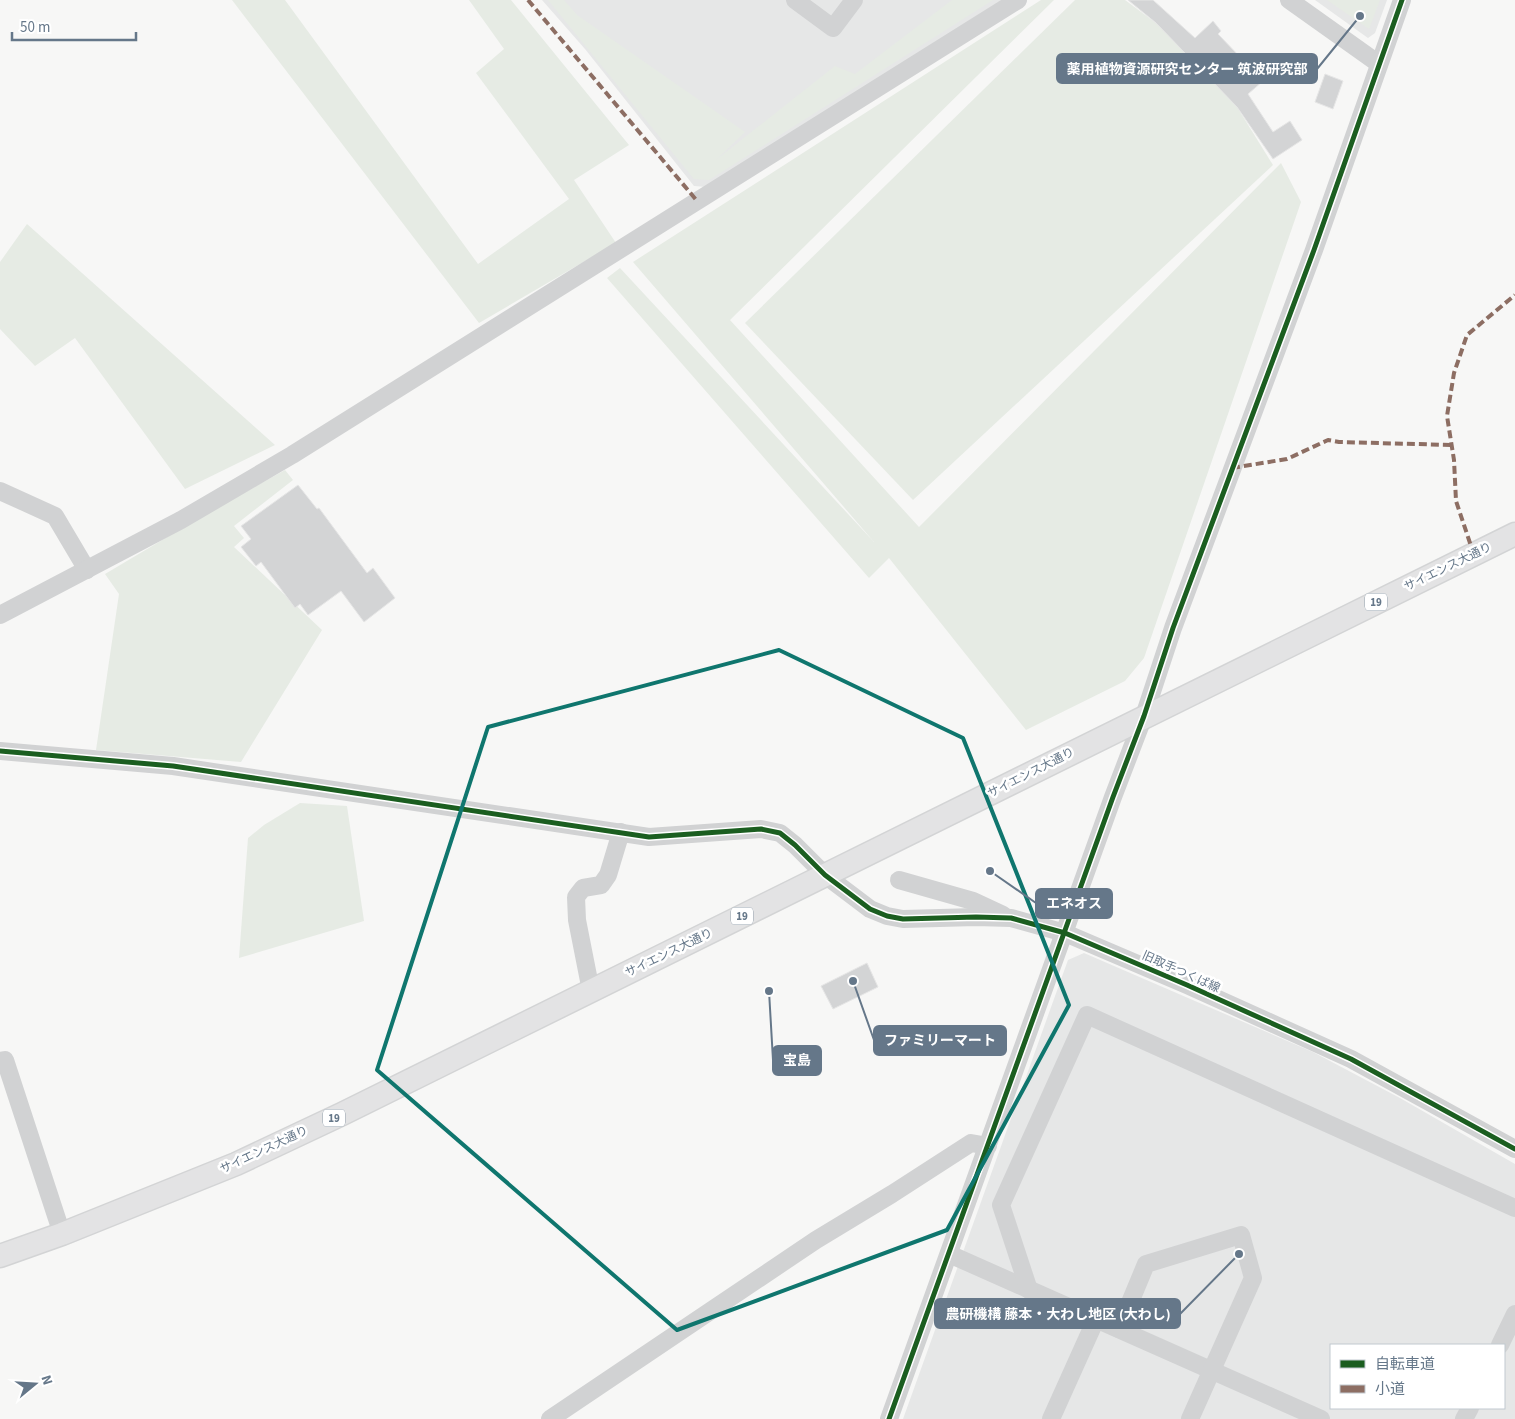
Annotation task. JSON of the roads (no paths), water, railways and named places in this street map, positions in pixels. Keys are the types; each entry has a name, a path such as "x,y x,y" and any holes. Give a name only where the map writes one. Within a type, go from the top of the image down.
{"main road":[{"name":"サイエンス大通り","path":"0,1256 62,1234 236,1164 351,1110 1515,534"}],"street":[{"path":"795,0 833,28 854,0"},
{"path":"0,615 181,520 292,455 707,197 1018,0"},
{"path":"1289,0 1379,64"},
{"path":"889,1419 1113,797 1144,716 1173,628 1314,250 1402,0"},
{"path":"0,491 55,516 86,570"},
{"name":"旧取手つくば線","path":"0,751 173,766 649,837 761,829 780,833 825,875 870,909 887,916 903,919 1011,918 1065,933 1187,985 1351,1059 1515,1149"},
{"path":"591,991 577,920 576,897 583,888 601,885 608,875 622,832"},
{"path":"899,880 973,900 1011,918"},
{"path":"1029,1290 1001,1205 1087,1015 1515,1208"},
{"path":"0,1061 5,1060 62,1234"},
{"path":"550,1419 816,1240 971,1144 988,1146"},
{"path":"1119,1329 1146,1264 1241,1235 1253,1278 1190,1419"},
{"path":"948,1254 1322,1419"},
{"path":"1500,1344 1515,1314"},
{"path":"1051,1419 1096,1319"}],"place":[{"name":"薬用植物資源研究センター 筑波研究部","path":"1360,16"},
{"name":"エネオス","path":"990,871"},
{"name":"ファミリーマート","path":"853,981"},
{"name":"宝島","path":"769,991"},
{"name":"農研機構 藤本・大わし地区 (大わし)","path":"1239,1254"}]}
